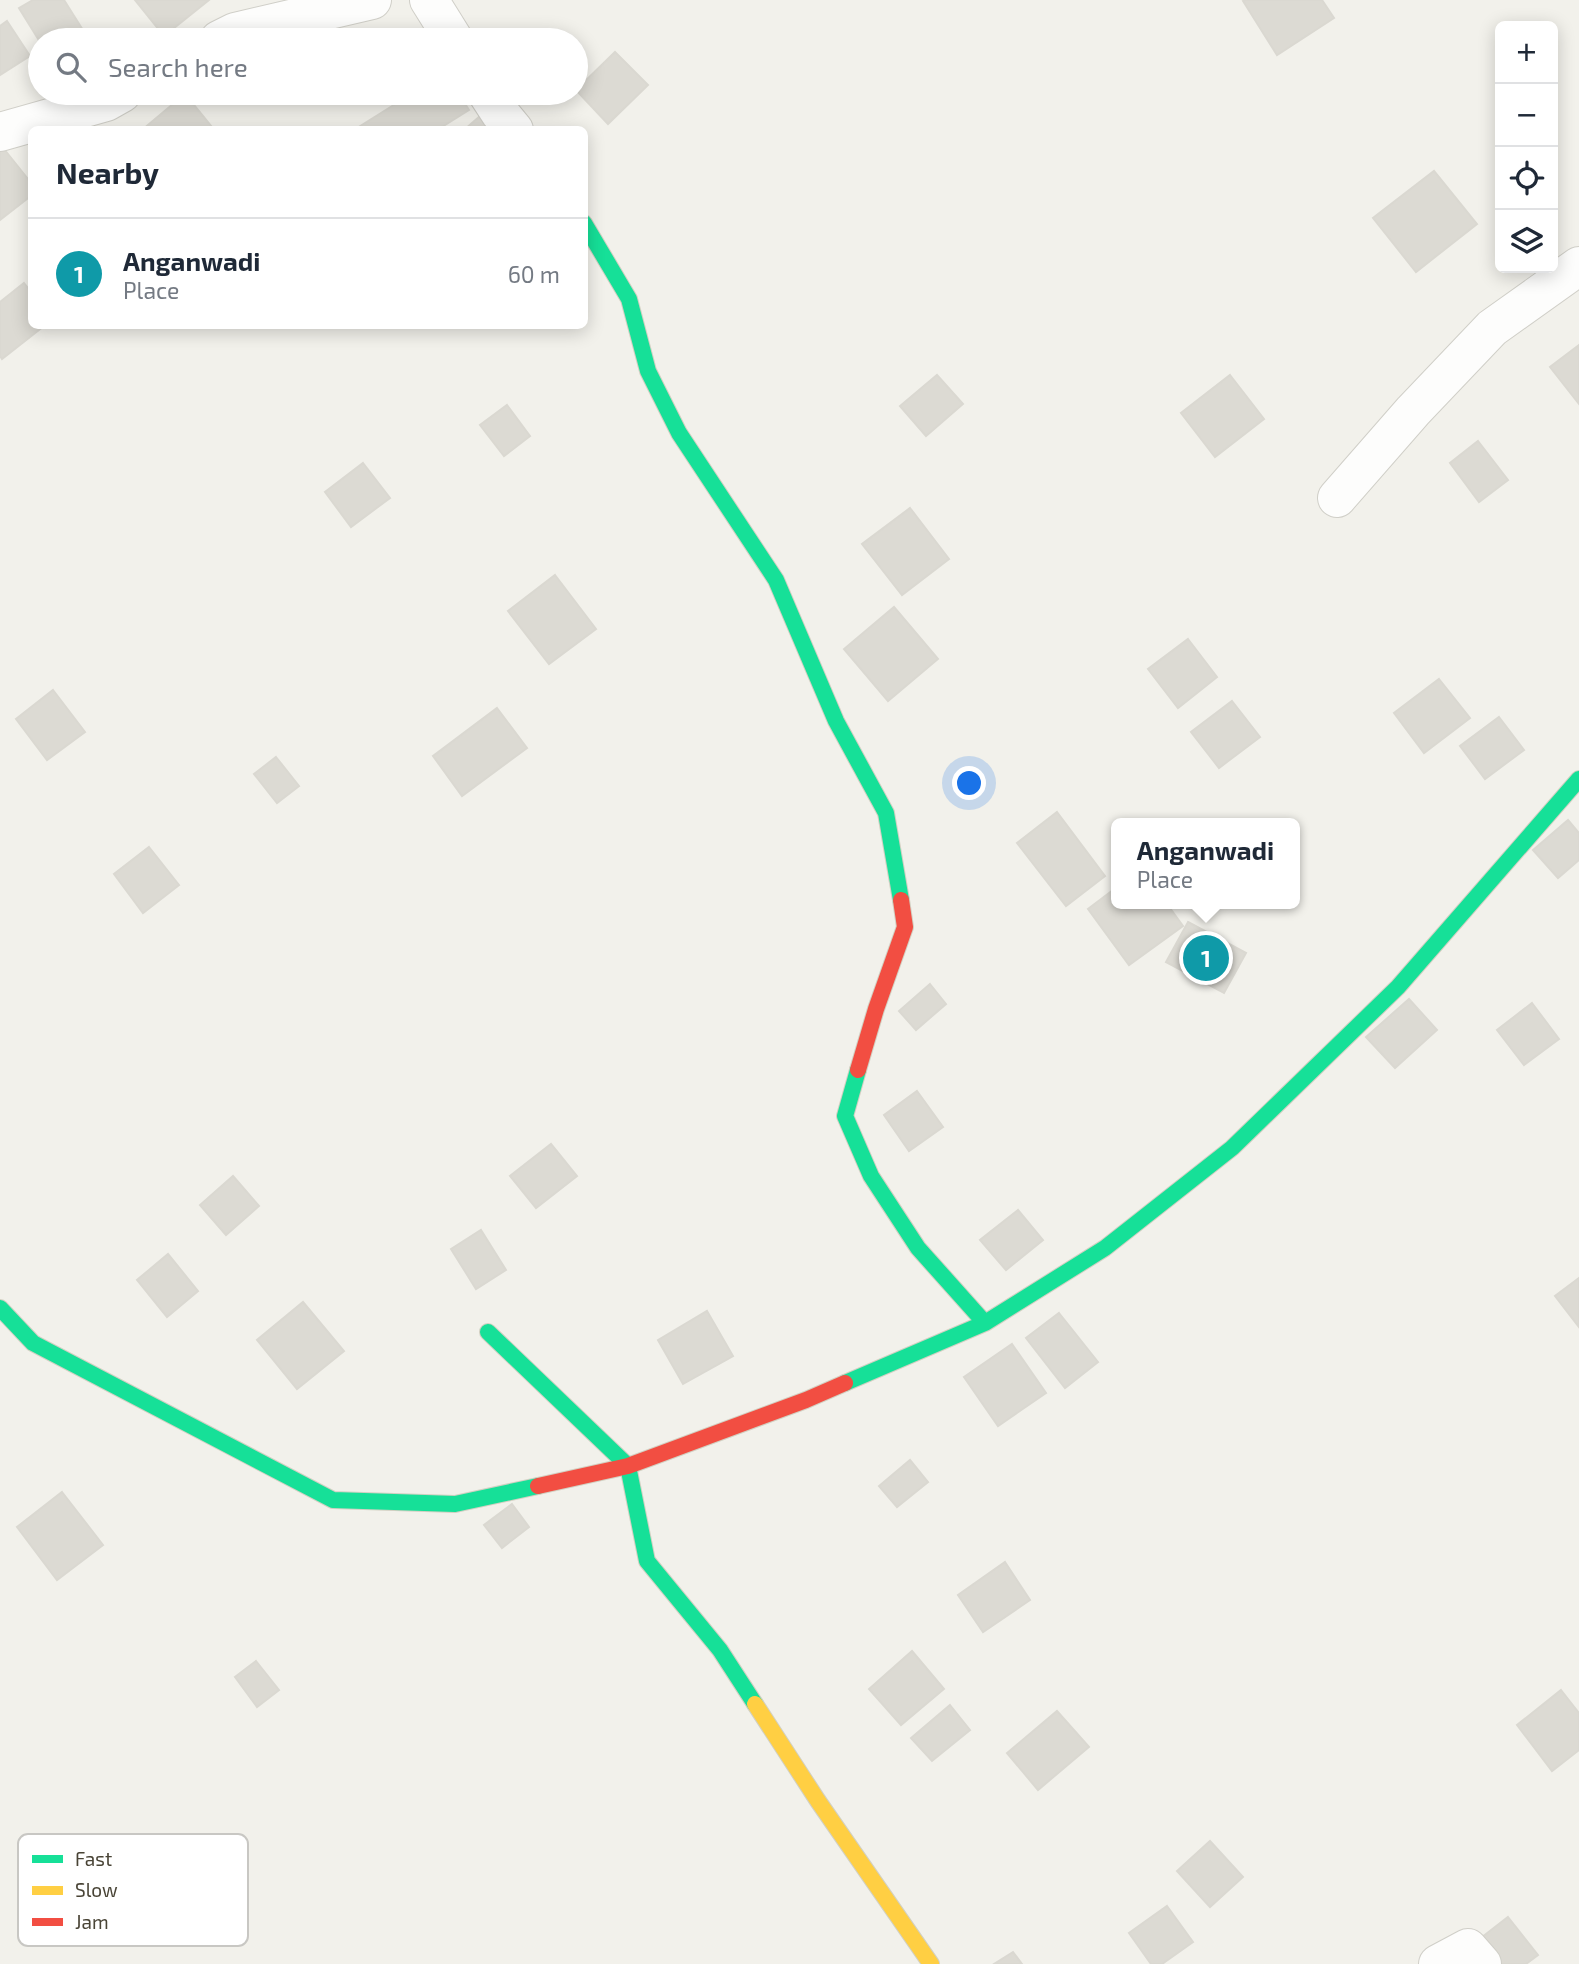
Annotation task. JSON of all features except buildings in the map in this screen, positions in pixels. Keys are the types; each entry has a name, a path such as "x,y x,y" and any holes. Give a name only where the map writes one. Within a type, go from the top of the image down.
{"street":[{"path":"252,28 372,0"},
{"path":"429,0 446,28"},
{"path":"0,132 95,105"},
{"path":"495,105 511,126"},
{"path":"588,230 629,299 648,371 679,433 776,579 836,721 886,813 905,927 876,1009 845,1116 871,1176 918,1248 985,1323"},
{"path":"1337,498 1413,411 1492,328 1579,266"},
{"path":"0,1308 33,1343 333,1500 455,1504 628,1466 806,1400 985,1323 1105,1248 1232,1148 1398,987 1579,779"},
{"path":"488,1332 628,1466 647,1561 720,1650 818,1801 931,1964"},
{"path":"1438,1964 1468,1948 1482,1964"}],"traffic: fast":[{"path":"588,230 629,299 648,371 679,433 776,580 836,721 886,813 901,900"},
{"path":"845,1383 985,1323 1105,1248 1232,1148 1398,987 1579,779"},
{"path":"858,1070 845,1116 871,1176 918,1248 985,1323"},
{"path":"0,1308 33,1343 333,1500 455,1504 538,1486"},
{"path":"488,1332 628,1466 647,1561 720,1650 755,1704"}],"traffic: slow":[{"path":"755,1704 818,1801 931,1964"}],"traffic: jam":[{"path":"858,1070 905,927 901,900"},
{"path":"538,1486 628,1466 845,1383"}],"place":[{"name":"Anganwadi","path":"1206,958"}]}
